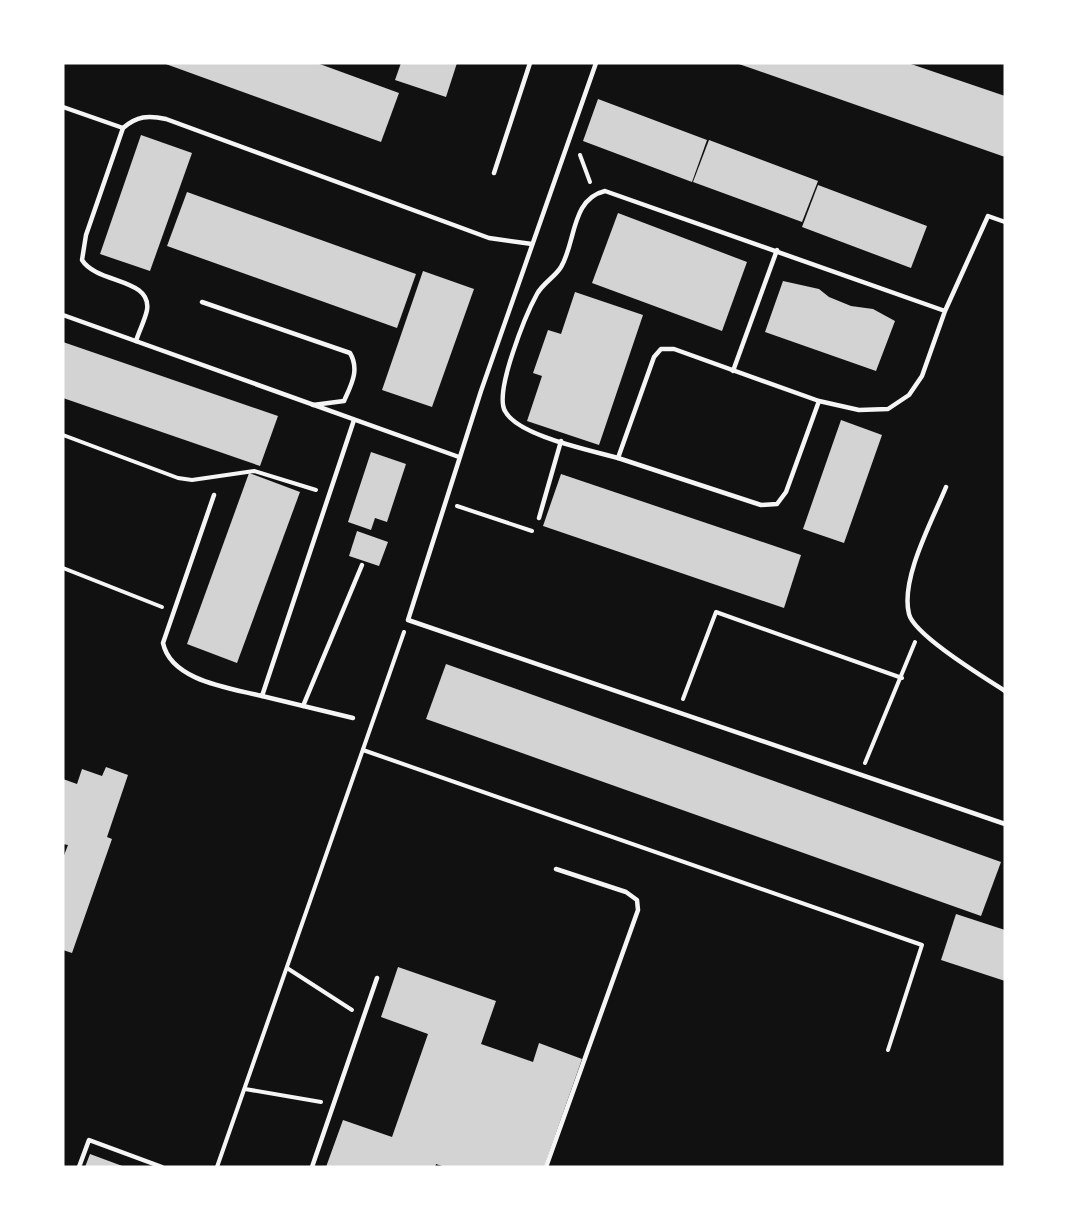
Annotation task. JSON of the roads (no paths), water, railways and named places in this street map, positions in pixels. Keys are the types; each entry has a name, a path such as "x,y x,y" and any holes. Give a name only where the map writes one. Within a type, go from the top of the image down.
{"lane":[{"path":"494,173 530,63"},
{"path":"596,63 459,457 408,620 1005,824"},
{"path":"63,107 123,128"},
{"path":"136,341 148,307 146,297 139,289 98,275 87,268 82,260 86,235 123,128 134,119 149,115 166,119 489,238 532,244"},
{"path":"819,401 786,492 777,504 761,505 561,441 515,423 505,412 501,401 519,338 537,294 563,264 582,206 589,198 605,191 945,311"},
{"path":"618,458 654,357 661,349 674,349 819,401 859,410 888,409 901,403 922,376 945,311 988,216 1005,222"},
{"path":"733,371 777,250"},
{"path":"202,302 350,353 356,363 355,372 344,401 310,405"},
{"path":"63,315 459,457"},
{"path":"262,696 354,420"},
{"path":"539,518 561,441"},
{"path":"946,487 914,567 908,593 909,615 920,631 969,668 1005,691"},
{"path":"214,495 163,643 166,655 174,664 217,685 353,718"},
{"path":"303,706 362,566"},
{"path":"546,1167 638,910 637,900 626,892 556,869"},
{"path":"312,1167 377,978"},
{"path":"79,1167 89,1140 162,1167"}]}
